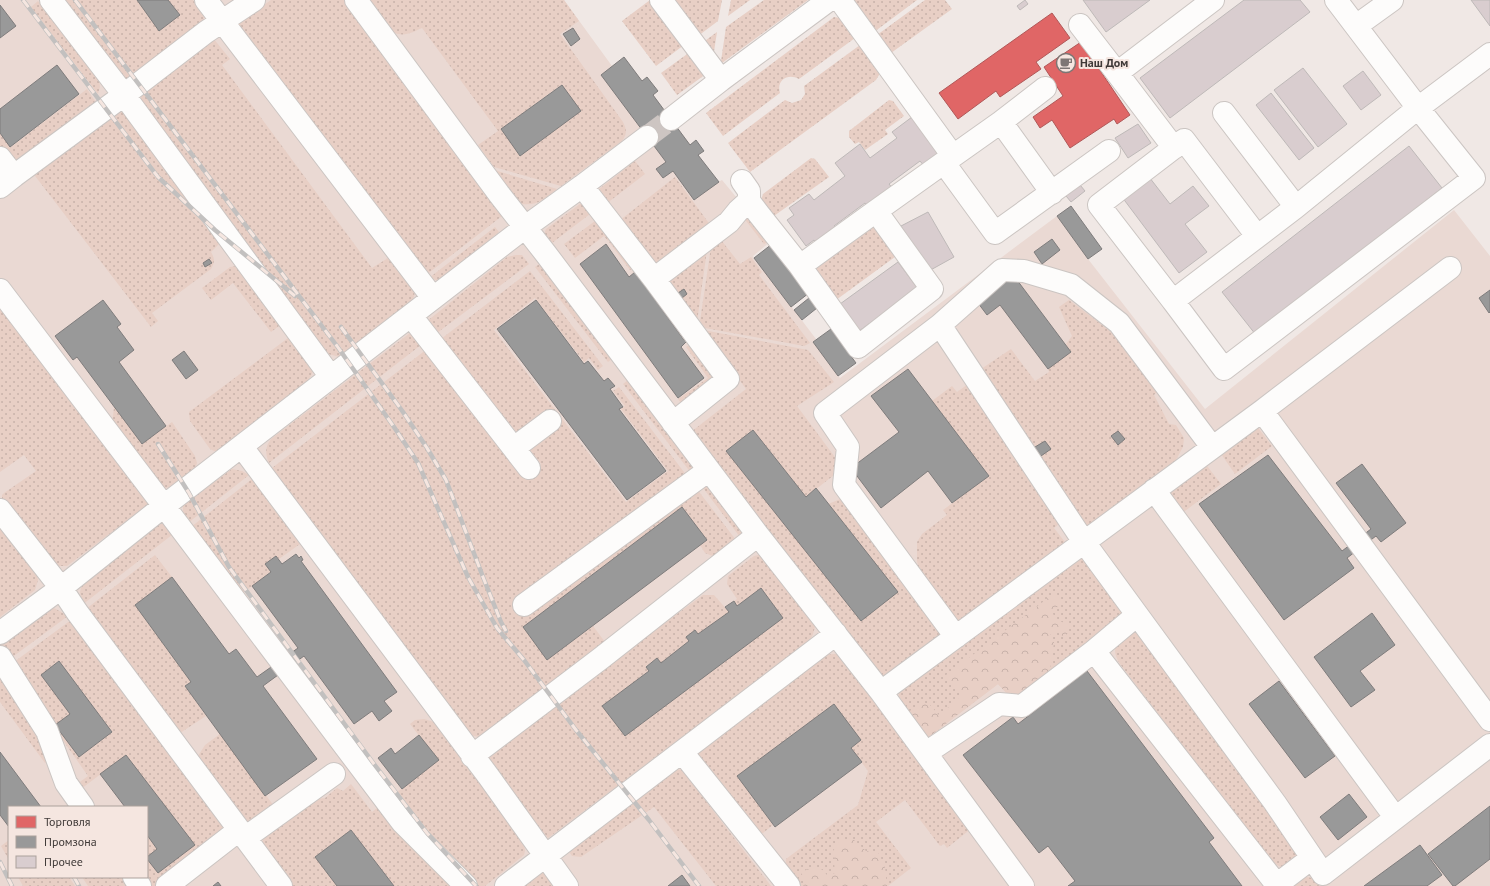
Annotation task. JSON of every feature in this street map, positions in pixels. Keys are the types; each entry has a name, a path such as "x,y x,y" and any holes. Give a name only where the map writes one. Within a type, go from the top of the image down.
{"lane":[{"path":"51,0 124,95 331,377"},
{"path":"206,0 433,298"},
{"path":"0,158 7,182 206,32 254,0"},
{"path":"356,0 524,228 546,254 758,535 882,692 1023,886"},
{"path":"661,0 721,80"},
{"path":"682,116 721,80 829,0"},
{"path":"840,0 948,160 995,234 1109,151"},
{"path":"1117,73 1213,0"},
{"path":"1257,236 1184,140 1099,205 1224,369 1474,178 1418,108 1336,0"},
{"path":"1356,26 1392,0"},
{"path":"1080,25 1174,148"},
{"path":"1172,301 1296,207 1418,108 1490,54"},
{"path":"800,266 1001,122 1045,88"},
{"path":"1224,113 1296,207"},
{"path":"1001,122 1052,193"},
{"path":"0,633 61,588 164,506 524,228 647,137"},
{"path":"582,186 654,279 728,379 673,423"},
{"path":"654,279 729,222 738,211 746,191 858,347 932,289 876,211"},
{"path":"882,692 1262,411 1450,268"},
{"path":"956,637 844,485 848,447 825,413 940,325 1002,270 1024,271 1071,285 1119,323 1212,447"},
{"path":"0,290 402,822 466,886"},
{"path":"411,316 529,468"},
{"path":"940,325 1084,542 1275,803 1323,873"},
{"path":"1262,411 1490,720"},
{"path":"514,448 550,421"},
{"path":"242,447 546,855 567,886"},
{"path":"524,605 709,470"},
{"path":"1154,490 1395,817"},
{"path":"0,510 61,588 77,612 282,886"},
{"path":"472,756 600,659 758,535"},
{"path":"926,753 999,704 1022,706 1094,651 1137,615"},
{"path":"506,886 836,634"},
{"path":"1094,651 1276,885 1323,873 1490,745"},
{"path":"0,657 47,731 66,783 82,806"},
{"path":"682,752 789,886"},
{"path":"167,886 242,834 334,774"}],"shaded area":[{"path":"0,0 564,0 612,66 624,57 642,81 647,77 658,91 653,95 718,182 722,180 751,215 770,242 753,256 816,339 813,342 840,378 1057,216 1088,259 1205,409 1454,210 1490,256 1490,886 0,886"}],"green space":[{"path":"59,0 137,0 159,31 180,15 168,0 193,0 204,17 202,27 127,82"},
{"path":"271,0 344,0 502,216 426,275 237,24"},
{"path":"366,0 564,0 579,21 560,34 623,122 626,132 624,139 561,186 494,167 478,145 498,131 422,28 411,33 395,33 386,25","holes":["561,85 581,111 520,155 501,129"]},
{"path":"650,0 684,45 656,66 622,21"},
{"path":"672,0 722,0 718,21 698,36"},
{"path":"731,0 750,0 728,16"},
{"path":"764,0 808,0 722,63 721,61 726,27"},
{"path":"855,0 917,0 874,32 855,5"},
{"path":"925,0 945,0 952,9 891,53 877,35"},
{"path":"38,1 99,79 100,87 98,94 31,7"},
{"path":"834,17 840,18 855,38 799,79 795,77 787,77 781,81 779,88 780,93 723,136 706,113"},
{"path":"717,32 713,58 702,43"},
{"path":"213,38 230,59 222,65 372,268 388,258 399,268 415,292 411,302 340,357 328,354 139,102 148,83"},
{"path":"860,45 879,72 876,80 750,172 728,143 785,100 792,103 801,100 805,94 804,86"},
{"path":"690,52 706,74 677,95 661,73"},
{"path":"87,89 95,101 91,107 14,168 0,160 0,133 11,147"},
{"path":"889,100 893,101 904,116 885,130 888,134 865,150 859,142 855,144 849,137 849,131"},
{"path":"128,108 219,244 211,252 214,260 211,269 152,313 158,321 151,327 32,172 100,120"},
{"path":"811,158 815,159 829,177 771,218 761,200 763,194"},
{"path":"635,161 645,174 606,204 598,190"},
{"path":"491,169 557,189 538,202 529,204 516,203"},
{"path":"675,177 711,226 658,267 619,221"},
{"path":"580,204 584,204 594,211 548,246 543,237 546,229"},
{"path":"746,215 769,241 764,244 743,217"},
{"path":"599,218 613,236 608,241 604,236 575,258 564,244"},
{"path":"878,224 899,254 836,300 814,270"},
{"path":"495,227 499,232 439,280 429,278"},
{"path":"614,238 636,266 630,270 609,242"},
{"path":"721,240 740,264 751,257 762,272 759,275 810,343 804,346 705,328 700,321 711,247"},
{"path":"707,250 697,322 669,285 668,280"},
{"path":"522,255 529,264 433,336 426,322 507,257"},
{"path":"541,263 613,358 608,362 535,267"},
{"path":"237,266 283,323 271,332 233,283 211,300 202,288 230,267"},
{"path":"530,271 603,366 598,370 589,358 584,362 535,298 494,330 626,502 668,471 621,409 625,406 613,391 619,387 739,544 715,557 705,553 700,545 707,540 682,507 523,627 547,660 593,626 605,642 479,737 464,732 272,468 431,346 488,432 524,477 541,464 506,419 500,424 437,342"},
{"path":"1069,300 1114,334 1163,385 1154,395 1169,424 1176,425 1184,438 1183,447 1171,469 1085,532 981,369 1011,349 1035,381 1049,372 1048,369 1071,352 1066,344 1072,336 1059,307"},
{"path":"0,303 154,500 67,566 56,566 2,499 2,495 4,493 36,471 24,455 0,472"},
{"path":"414,330 426,341 269,463 266,450 271,439"},
{"path":"703,330 808,350 834,382 797,406 843,468 806,497 753,430 726,451 861,621 898,592 828,504 843,498 944,632 888,677 881,677 691,432 746,389"},
{"path":"292,335 313,364 312,373 308,380 304,385 219,451 210,449 190,421 189,412"},
{"path":"693,342 714,377 681,403 678,399 708,378 686,347"},
{"path":"629,379 695,467 691,473 623,384"},
{"path":"971,382 1065,519 1054,528 1068,546 958,624 920,574 917,561 917,542 922,534 947,515 943,510 989,476 932,401 952,386 957,392"},
{"path":"114,407 142,444 172,422 195,456 197,463 195,469 173,487 162,488 112,425"},
{"path":"1255,424 1272,446 1235,474 1219,451"},
{"path":"1204,462 1221,484 1181,514 1164,492"},
{"path":"232,469 242,471 249,475 188,523 183,511 183,505"},
{"path":"252,479 300,544 279,559 276,556 265,564 271,572 240,595 191,527"},
{"path":"700,484 707,484 748,535 743,541"},
{"path":"166,516 177,531 82,605 80,592 82,584"},
{"path":"0,525 36,572 38,580 35,590 0,617"},
{"path":"155,555 172,577 135,605 191,682 185,686 206,716 180,733 86,609"},
{"path":"1083,555 1125,615 1012,699 998,684 926,739 898,698 900,691"},
{"path":"754,556 764,556 816,623 809,642 548,838 488,763 488,757 499,744 703,595 714,595 729,612 698,634 695,630 686,637 689,641 661,663 657,658 646,666 649,671 602,706 625,736 783,618 761,588 737,606 734,601 737,599 727,584 728,576"},
{"path":"1056,592 1061,603 1052,613 1059,621 1068,624 1069,632 1064,637 1056,631 1050,635 1054,642 1050,671 1012,699 998,684 926,739 906,714 920,703 929,704 939,715 962,696 946,675"},
{"path":"54,608 68,616 7,661 0,651 0,645 47,609"},
{"path":"71,620 228,832 155,886 143,886 147,878 148,878 148,860 158,873 194,845 126,755 81,789 77,784 88,776 10,665","holes":["59,661 112,732 79,757 55,725 70,714 41,675"]},
{"path":"1133,627 1302,860 1293,867 1281,867 1271,862 1120,664 1115,652 1115,647 1120,639"},
{"path":"839,654 972,828 947,848 944,844 940,846 905,800 876,822 911,868 888,886 799,886 785,867 786,859 858,805 868,771 851,748 861,740 737,776 773,825 763,833 755,833 697,757 698,745 792,674 827,655"},
{"path":"3,670 50,759 45,763 0,702 0,673"},
{"path":"424,719 434,722 523,838 525,851 524,855 485,886 394,886 351,830 315,857 337,886 290,886 261,846 265,835 317,799 325,798 337,788 343,791 351,784 372,812 438,760 410,724 415,720"},
{"path":"220,734 274,806 249,825 198,756 205,745"},
{"path":"668,768 682,770 771,886 716,886 654,807 581,857 572,856 568,850"},
{"path":"148,837 157,849 148,856"},
{"path":"854,840 866,851 878,852 885,867 887,886 803,886 807,882 801,873 811,867 821,868 827,875 835,873 833,851 840,841"},
{"path":"8,841 8,858 1,846"},
{"path":"547,869 557,886 513,886"},
{"path":"19,878 70,878 75,886 23,886"},
{"path":"83,878 128,878 134,886 88,886"},
{"path":"1297,878 1313,878 1320,886 1287,886"}],"building: Торговля":[{"path":"1052,13 1070,38 1036,62 1041,69 1000,97 996,91 958,119 939,93"},
{"path":"1081,42 1130,115 1117,124 1114,119 1070,148 1052,120 1040,128 1033,117 1063,96 1044,67"}],"building: Промзона":[{"path":"137,0 168,0 180,15 159,31"},
{"path":"0,5 16,26 0,38"},
{"path":"573,28 580,39 571,46 563,34"},
{"path":"624,57 642,81 647,77 658,91 653,95 690,145 696,140 704,151 698,155 719,182 694,200 673,171 663,178 656,169 666,162 601,75"},
{"path":"57,65 79,94 10,147 0,133 0,109"},
{"path":"562,85 581,111 520,156 501,129"},
{"path":"1071,206 1102,249 1088,259 1057,216"},
{"path":"1052,239 1060,250 1042,264 1034,252"},
{"path":"606,244 629,277 635,272 684,340 687,341 681,347 704,378 678,398 580,264"},
{"path":"772,244 809,293 791,307 754,258"},
{"path":"209,259 212,263 205,267 203,263"},
{"path":"1011,272 1071,352 1048,369 1000,305 987,315 975,299"},
{"path":"684,289 687,294 682,298 678,293"},
{"path":"1490,290 1490,312 1489,313 1479,298"},
{"path":"809,298 817,308 802,320 794,310"},
{"path":"103,300 121,324 117,327 134,350 119,362 166,426 142,444 77,357 73,360 55,336"},
{"path":"536,300 584,364 588,361 604,381 608,378 615,386 610,389 623,407 619,409 666,471 627,500 497,329"},
{"path":"831,329 856,363 838,376 813,342"},
{"path":"184,351 198,370 186,379 172,360"},
{"path":"908,369 989,476 952,503 928,471 881,508 851,468 899,432 871,396"},
{"path":"753,430 806,497 816,488 898,592 861,621 726,451"},
{"path":"1118,431 1125,439 1118,445 1111,436"},
{"path":"1045,441 1051,449 1041,456 1035,447"},
{"path":"1268,455 1342,551 1371,529 1336,483 1362,464 1406,523 1381,542 1376,536 1347,558 1354,568 1284,620 1199,504"},
{"path":"682,507 707,540 547,660 523,627"},
{"path":"296,554 299,558 301,556 303,560 301,561 397,692 384,701 392,711 379,721 372,711 354,724 304,656 263,686 317,759 265,796 185,686 191,682 135,605 172,577 229,654 236,649 257,677 298,648 252,586 271,572 265,564 276,556 282,564"},
{"path":"761,588 783,618 625,736 602,706 649,671 646,667 657,658 661,663 689,641 686,637 695,630 698,634 729,612 725,607 734,601 737,606"},
{"path":"1372,613 1395,645 1360,671 1375,690 1351,707 1314,657"},
{"path":"59,661 112,732 79,757 55,725 70,714 41,675"},
{"path":"1087,671 1214,838 1209,842 1242,886 1068,886 1075,881 1048,846 1039,853 963,755 1013,717 1018,724"},
{"path":"1279,681 1335,756 1305,778 1249,704"},
{"path":"834,704 861,740 851,748 862,762 775,827 737,776"},
{"path":"419,735 439,760 402,789 378,758 391,748 395,754"},
{"path":"0,752 40,806 8,806 8,826 0,815"},
{"path":"126,755 195,845 158,873 148,860 148,856 157,849 148,836 148,806 124,806 100,774"},
{"path":"1349,794 1367,817 1338,840 1320,817"},
{"path":"1490,806 1490,859 1453,886 1428,854"},
{"path":"351,830 394,886 337,886 315,857"},
{"path":"1420,845 1442,875 1427,886 1364,886"},
{"path":"682,875 690,886 668,886"},
{"path":"218,882 221,886 213,886"}],"building: Прочее":[{"path":"1025,0 1028,4 1020,10 1017,6"},
{"path":"1083,0 1150,0 1106,32"},
{"path":"1244,0 1300,0 1310,12 1170,118 1140,78"},
{"path":"1471,0 1490,0 1490,26"},
{"path":"1303,68 1347,124 1318,147 1274,90"},
{"path":"1363,71 1381,95 1361,110 1343,86"},
{"path":"1271,93 1314,148 1299,160 1256,105"},
{"path":"916,114 945,153 925,167 920,161 889,184 894,190 869,209 865,203 834,226 840,233 820,248 814,240 806,246 787,220 794,215 789,208 809,194 814,200 845,176 835,163 860,144 870,158 897,138 892,132"},
{"path":"1138,124 1151,143 1128,158 1115,138"},
{"path":"1409,146 1442,188 1256,335 1222,292"},
{"path":"1146,173 1170,204 1193,186 1209,206 1185,224 1207,252 1179,273 1119,193"},
{"path":"1076,180 1085,191 1071,202 1062,191"},
{"path":"928,212 954,257 927,272 901,226"},
{"path":"898,262 918,289 859,331 840,304"}],"tunnel":[{"path":"647,137 671,119"}],"railway":[{"path":"23,0 158,177 215,230 295,296"},
{"path":"75,0 337,346 394,427 418,463 468,577 497,628 524,660 576,730 649,820 699,886"},
{"path":"341,327 403,412 446,480 483,577 506,631"},
{"path":"158,444 189,493 229,567 374,764 427,833 476,886"},
{"path":"0,862 12,886"},
{"path":"75,878 79,886"}],"place":[{"name":"Наш Дом","path":"1066,63"}]}
